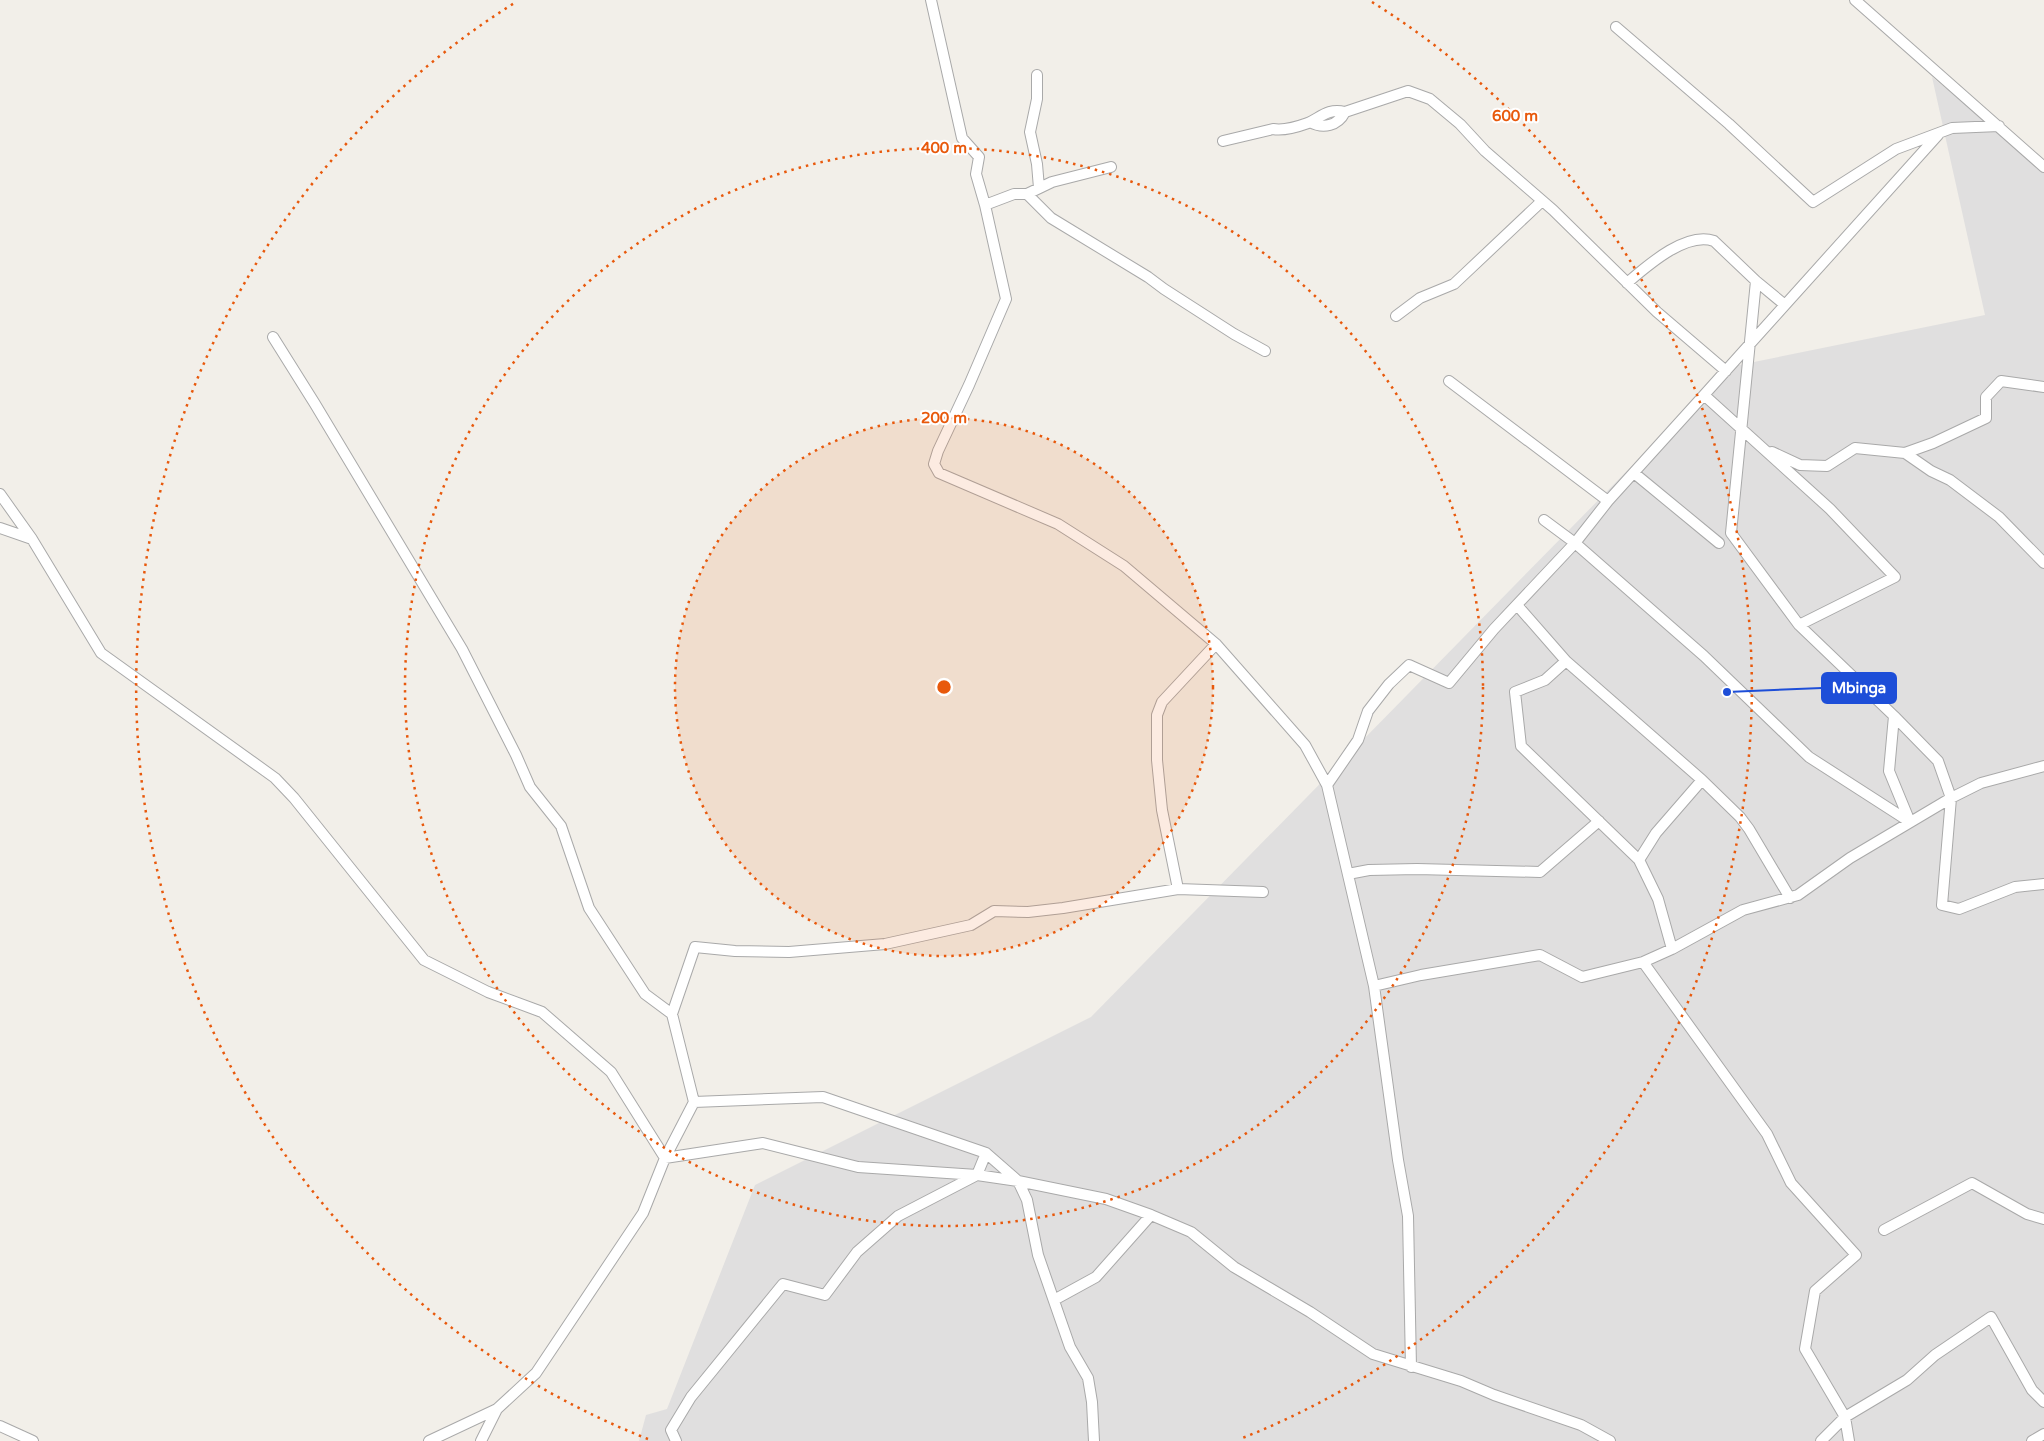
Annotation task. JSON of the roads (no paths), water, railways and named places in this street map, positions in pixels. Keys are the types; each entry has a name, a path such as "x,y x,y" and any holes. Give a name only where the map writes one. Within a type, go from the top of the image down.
{"street":[{"path":"932,0 962,138 979,157 976,174 986,205 1006,299 969,386 938,451 934,464 940,473 1058,524 1124,566 1216,644 1305,745 1327,785 1374,986 1398,1160 1408,1216 1411,1367"},
{"path":"1855,0 2044,167"},
{"path":"1616,27 1729,124 1813,202 1896,149 1958,127 1999,126"},
{"path":"1038,74 1037,99 1030,132 1037,164 1039,188"},
{"path":"1223,141 1272,129 1281,130 1310,122 1316,117 1338,110 1345,112 1408,91 1430,99 1460,124 1485,151 1542,201 1657,312 1726,371"},
{"path":"1327,785 1358,740 1368,711 1389,684 1409,666 1449,683 1494,628 1575,543 1608,501 1940,132"},
{"path":"986,205 1014,194 1027,194 1052,182 1111,167"},
{"path":"1027,194 1051,218 1264,351"},
{"path":"1396,316 1420,298 1454,284 1542,201"},
{"path":"1628,283 1660,255 1672,248 1708,239 1714,241 1756,282 1785,305"},
{"path":"1756,282 1731,533 1799,625 1938,761 1951,798 1942,905 1959,909 2015,887 2044,884"},
{"path":"273,337 462,649 516,755 530,787 561,826 590,908 645,994 672,1014"},
{"path":"1449,381 1608,501"},
{"path":"1762,447 1800,465 1827,466 1855,448 1905,453 1932,443 1986,418 1986,397 2001,381 2044,388"},
{"path":"1704,395 1830,509 1895,577 1799,625"},
{"path":"1905,453 1931,471 1950,480 1999,517 2044,563"},
{"path":"1634,473 1719,543"},
{"path":"0,494 32,540 101,653 275,778 294,798 424,960 488,992 542,1012 611,1072 666,1158"},
{"path":"1544,520 1575,543 1704,656 1809,757 1910,822"},
{"path":"0,528 32,540"},
{"path":"1517,605 1566,661 1702,780 1740,817 1790,898"},
{"path":"1178,889 1162,810 1157,760 1157,715 1162,702 1216,644"},
{"path":"1566,661 1545,680 1515,692 1521,746 1639,860 1658,898 1672,949"},
{"path":"1894,716 1889,771 1910,822"},
{"path":"1374,986 1421,975 1540,955 1582,977 1643,962 1672,949 1743,910 1798,895 1850,858 1951,798 1981,783 2044,766"},
{"path":"1639,860 1656,833 1702,780"},
{"path":"1348,874 1369,870 1417,869 1540,872 1599,821"},
{"path":"429,1441 497,1409 536,1373 643,1213 666,1158 694,1102 672,1014 695,947 735,951 789,952 885,944 971,925 994,911 1028,912 1063,908 1178,889 1263,892"},
{"path":"1643,962 1767,1134 1791,1183 1856,1254 1815,1291 1805,1349 1846,1417 1849,1441"},
{"path":"694,1102 823,1097 986,1153 1018,1181 1027,1200 1038,1256 1070,1347 1088,1378 1092,1402 1094,1441"},
{"path":"666,1158 763,1143 858,1167 977,1175 1018,1181 1106,1199 1152,1215 1191,1232 1234,1267 1310,1312 1372,1354 1461,1381 1494,1395 1581,1425 1610,1441"},
{"path":"676,1441 671,1430 691,1397 784,1284 825,1295 857,1252 898,1216 977,1175 986,1153"},
{"path":"1884,1230 1972,1183 2027,1214 2044,1219"},
{"path":"1054,1300 1096,1276 1152,1215"},
{"path":"1821,1441 1846,1417 1906,1380 1935,1355 1991,1317 2032,1390 2044,1402"},
{"path":"481,1441 497,1409"},
{"path":"0,1426 33,1441"},
{"path":"2032,1441 2044,1434"}],"place":[{"name":"Mbinga","path":"1727,692"}]}
